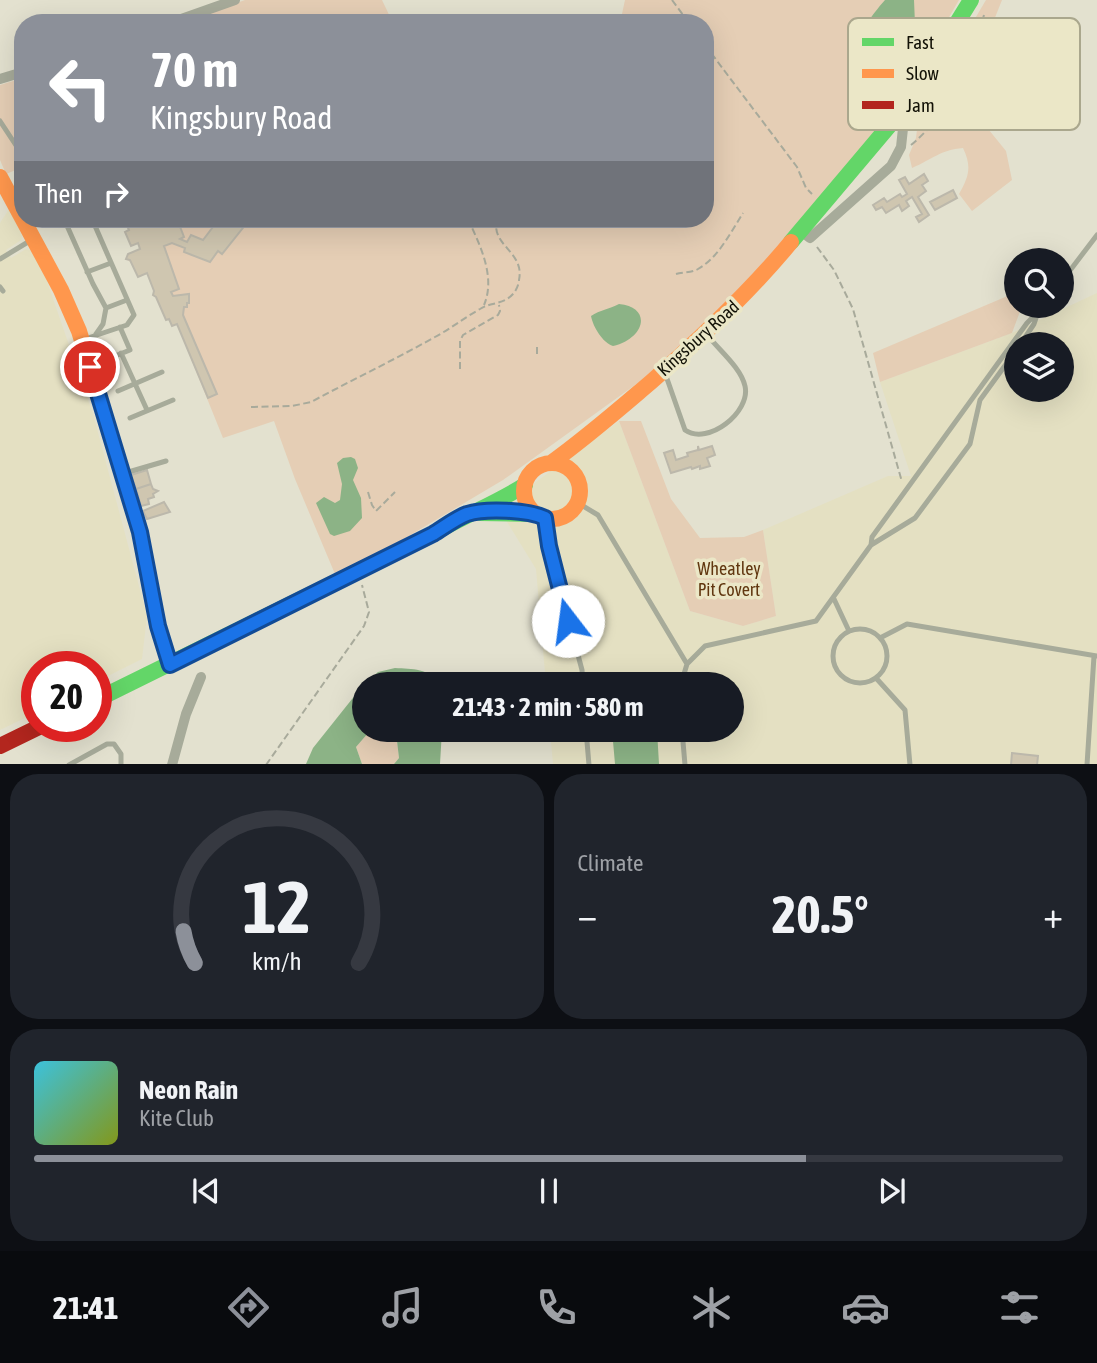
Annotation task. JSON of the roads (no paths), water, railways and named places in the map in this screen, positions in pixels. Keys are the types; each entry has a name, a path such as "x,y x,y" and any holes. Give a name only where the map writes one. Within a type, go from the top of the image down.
{"main road":[{"name":"Kingsbury Road","path":"960,18 971,0"},
{"name":"Kingsbury Road","path":"112,692 433,534 467,514 501,500 524,485 536,468 551,463 586,438 704,335 759,282 806,235 825,205 886,130"},
{"path":"0,177 14,203"},
{"path":"27,228 89,337 122,474 140,532 158,626 170,665"},
{"path":"578,503 579,458 586,438"},
{"path":"551,463 566,467 579,483"},
{"path":"524,485 529,506 541,516"},
{"name":"Kingsbury Road","path":"467,514 503,512 564,516 578,503"},
{"path":"0,746 21,736"}],"street":[{"path":"195,14 235,0"},
{"name":"Kingsbury Road","path":"806,235 891,166 900,149 902,130"},
{"path":"172,764 186,714 201,677"}],"lane":[{"path":"0,121 14,142"},
{"path":"68,228 106,308 103,324 89,337"},
{"path":"89,337 127,325 134,315 96,228"},
{"path":"1074,265 1097,235"},
{"path":"0,259 33,239"},
{"path":"88,272 111,262"},
{"path":"106,308 127,300"},
{"path":"685,672 687,664 705,646 816,621 870,545 872,537 1033,318"},
{"path":"105,360 130,349 120,327"},
{"path":"663,370 688,432 693,435 706,433 722,426 742,404 745,387 734,367 704,335"},
{"path":"121,353 147,411"},
{"path":"870,545 915,518 970,444 980,400 1004,367"},
{"path":"118,391 162,372"},
{"path":"130,418 173,400"},
{"path":"122,474 166,461"},
{"path":"578,503 598,515 687,664"},
{"path":"541,516 582,672"},
{"path":"834,599 849,631"},
{"path":"880,638 907,624 1095,656 1087,764"},
{"path":"869,630 884,644 887,659 876,678 867,682 850,681 836,669 833,651 836,643 849,631 869,630"},
{"path":"876,678 905,710 909,764"},
{"path":"587,742 589,764"},
{"path":"683,742 684,764"},
{"path":"71,764 107,744 114,744 121,754 121,764"}],"park label":[{"name":"Wheatley Pit Covert","path":"729,578"}]}
